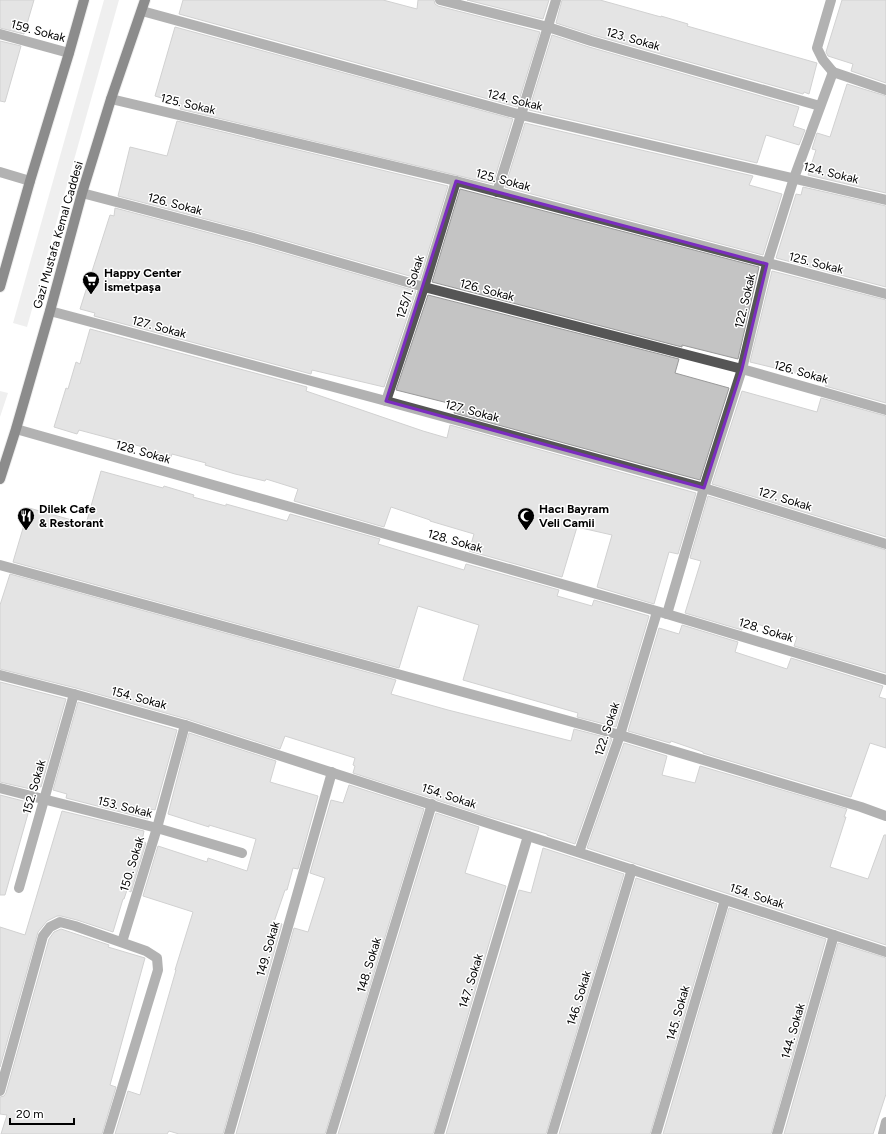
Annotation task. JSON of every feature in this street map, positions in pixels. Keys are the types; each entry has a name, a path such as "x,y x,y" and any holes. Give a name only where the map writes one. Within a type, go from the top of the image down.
{"main road":[{"path":"0,287 84,0"},
{"path":"141,0 142,11"},
{"name":"Gazi Mustafa Kemal Caddesi","path":"0,478 50,312 82,193 145,0"}],"street":[{"name":"123. Sokak","path":"440,0 548,27 591,41 820,106"},
{"path":"497,192 556,0"},
{"path":"831,0 817,48 824,60 833,72 886,90"},
{"name":"124. Sokak","path":"142,11 521,115 886,200"},
{"name":"159. Sokak","path":"0,34 69,53"},
{"name":"122. Sokak","path":"667,614 704,488 742,369 767,264 794,178 833,72"},
{"name":"125. Sokak","path":"112,100 456,181 767,264 886,294"},
{"path":"0,172 30,181"},
{"name":"125/1. Sokak","path":"386,401 424,287 456,181"},
{"name":"126. Sokak","path":"82,193 257,239 424,287 742,369 886,410"},
{"name":"127. Sokak","path":"50,312 386,401 704,488 886,544"},
{"name":"128. Sokak","path":"16,429 667,614 886,680"},
{"path":"0,565 620,736 861,806 886,816"},
{"name":"122. Sokak","path":"579,852 620,736 657,612"},
{"name":"154. Sokak","path":"0,675 186,724 886,952"},
{"name":"152. Sokak","path":"19,888 74,694"},
{"name":"150. Sokak","path":"122,942 186,724"},
{"name":"149. Sokak","path":"229,1134 332,772"},
{"name":"153. Sokak","path":"0,788 156,828 242,853"},
{"name":"148. Sokak","path":"331,1134 432,804"},
{"name":"147. Sokak","path":"439,1134 528,836"},
{"name":"146. Sokak","path":"552,1134 632,870"},
{"name":"145. Sokak","path":"656,1134 725,900"},
{"path":"0,1091 43,936 50,927 60,922 146,951 157,958 158,970 108,1134"},
{"name":"144. Sokak","path":"777,1134 834,935"},
{"path":"883,1134 886,1122"}],"highlighted area":[{"path":"456,181 767,264 742,369 704,488 386,401"}],"shaded area":[{"path":"104,0 119,0 27,327 13,323"},
{"path":"0,391 8,393 0,417"}],"building":[{"path":"0,0 34,0 24,34 0,28"},
{"path":"183,0 383,0 417,9 418,0 434,0 435,4 438,6 540,32 517,107 179,14"},
{"path":"467,0 549,0 543,19"},
{"path":"562,0 600,0 661,16 688,24 687,26 817,63 809,94 804,92 803,94 593,35 556,23"},
{"path":"842,0 886,0 886,83 851,71 853,64 828,56 826,52"},
{"path":"175,27 513,119 493,184 180,109 182,104 155,96"},
{"path":"552,35 799,107 793,126 805,130 799,145 766,135 757,163 529,110"},
{"path":"0,41 21,46 5,102 0,101"},
{"path":"847,84 886,96 886,193 808,175 816,150 812,149 817,133 830,137"},
{"path":"177,121 448,186 420,279 259,233 118,196 130,147 167,156"},
{"path":"525,123 753,176 749,185 782,194 763,255 505,187"},
{"path":"803,187 886,206 886,287 776,258 796,194 801,195"},
{"path":"460,189 759,267 738,359 682,345 682,347 432,282"},
{"path":"115,208 255,245 416,291 384,387 312,370 311,374 94,316 95,313 80,309 110,215 114,216"},
{"path":"772,271 886,300 886,403 825,386 826,382 804,375 750,362"},
{"path":"428,295 679,359 675,373 729,388 700,480 454,413 456,405 396,390"},
{"path":"90,329 307,387 306,391 447,438 450,425 696,493 678,554 669,552 654,604 597,587 612,535 577,527 562,577 469,551 474,534 430,521 391,507 384,527 294,501 298,489 266,479 265,481 235,474 205,465 206,463 172,454 171,457 142,448 143,447 79,430 77,434 54,427 76,362 80,364"},
{"path":"742,391 817,412 821,398 886,416 886,537 712,484"},
{"path":"101,471 163,488 164,486 194,495 193,497 226,506 226,504 287,521 290,514 380,539 378,544 464,570 466,564 559,590 557,596 592,606 594,600 649,616 616,727 577,717 578,713 463,680 479,625 418,606 399,668 13,562 29,508 86,524"},
{"path":"708,496 886,550 886,673 794,646 797,637 745,620 742,630 685,613 701,561 690,558"},
{"path":"10,574 396,680 391,694 448,710 571,741 574,729 612,739 575,844 353,773 355,758 285,736 280,749 187,719 76,688 0,669 0,605"},
{"path":"682,625 738,642 735,652 787,669 791,658 883,686 879,697 886,699 886,748 870,743 851,797 703,753 671,741 670,743 628,731 659,628 679,634"},
{"path":"0,682 66,699 41,787 36,786 35,790 0,782"},
{"path":"78,702 177,730 155,810 150,809 148,819 66,798 67,794 53,790"},
{"path":"189,733 276,761 270,782 318,796 298,869 293,868 287,890 285,890 274,922 282,924 223,1134 179,1134 169,1131 167,1134 115,1134 128,1091 140,1095 193,912 143,896 158,846 207,862 208,858 247,871 256,839 209,825 209,827 168,814"},
{"path":"624,743 667,756 662,775 695,783 700,766 847,809 844,817 846,817 830,867 868,879 884,835 886,835 886,945 587,848"},
{"path":"349,785 424,809 325,1134 236,1134 294,928 308,932 325,878 310,873 331,800 343,803"},
{"path":"0,795 31,803 5,895 0,895"},
{"path":"62,811 144,831 142,841 146,843 131,892 127,890 113,932 77,920 57,916 47,921 38,932 0,1067 0,927 25,935"},
{"path":"436,813 479,827 465,873 506,886 433,1134 338,1134"},
{"path":"543,848 624,874 546,1134 446,1134 519,890 531,893"},
{"path":"636,878 717,904 650,1134 559,1134"},
{"path":"729,908 826,939 771,1134 663,1134"},
{"path":"61,929 109,945 108,947 145,958 110,1085 116,1087 102,1134 1,1134 7,1115 0,1114 0,1097 4,1096 6,1093 49,939 54,932"},
{"path":"838,943 886,958 886,1094 873,1134 784,1134"}],"place":[{"name":"Happy Center İsmetpaşa","path":"91,295"},
{"name":"Dilek Cafe & Restorant","path":"26,531"},
{"name":"Hacı Bayram Veli Camii","path":"526,531"}]}
